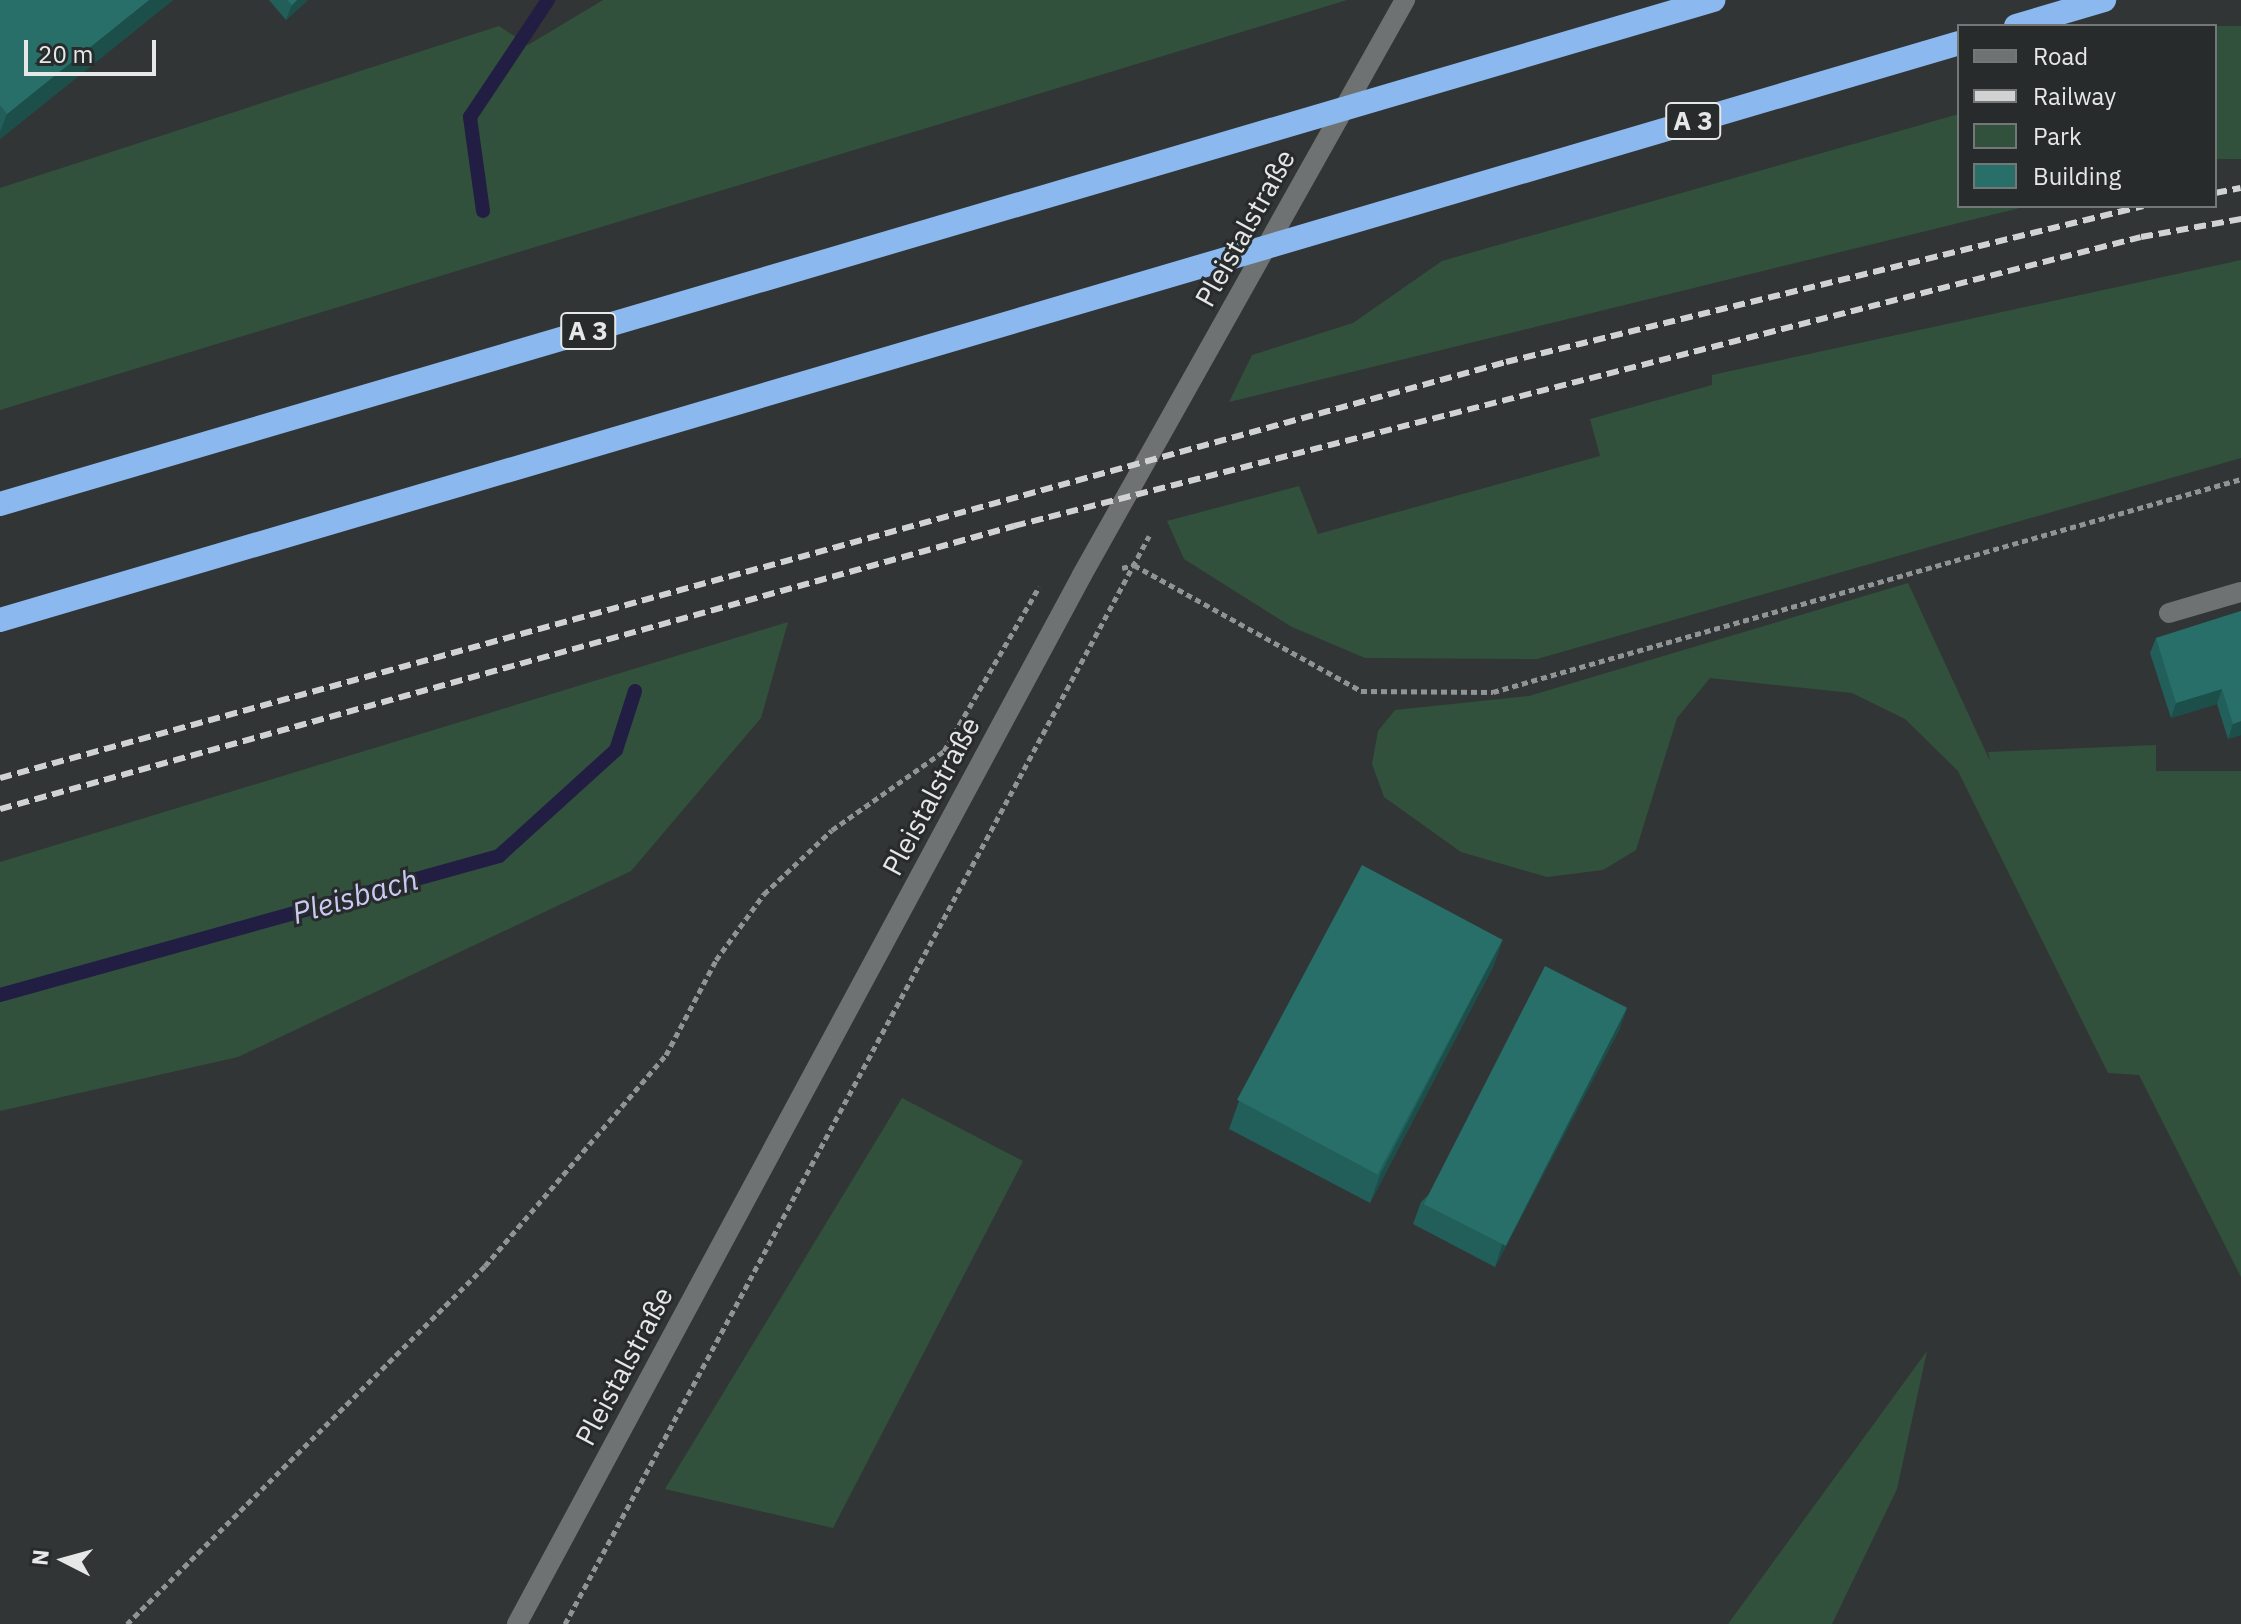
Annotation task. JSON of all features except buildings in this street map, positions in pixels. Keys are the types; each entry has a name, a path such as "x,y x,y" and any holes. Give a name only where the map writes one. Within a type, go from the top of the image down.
{"highway":[{"name":"A 3","path":"0,504 1713,0"},
{"path":"2023,24 2104,0"},
{"name":"A 3","path":"0,620 1957,44"}],"main road":[{"name":"Pleistalstraße","path":"517,1624 1082,575 1405,0"},
{"path":"2169,613 2241,592"}],"path":[{"path":"1082,575 1134,565 1361,691 1493,692 2241,479"},
{"path":"565,1624 1149,536"},
{"path":"127,1624 495,1254 666,1055 716,960 764,894 832,830 944,751 1033,589"}],"green space":[{"path":"603,0 1347,0 0,410 0,188 499,26 528,45"},
{"path":"2217,26 2241,26 2241,159 2217,159"},
{"path":"1957,115 1957,208 2020,208 1229,402 1252,355 1353,323 1442,261"},
{"path":"2241,260 2241,458 1537,659 1365,658 1292,627 1184,559 1167,521 1299,486 1318,534 1600,456 1590,419 1712,385 1712,375"},
{"path":"1908,583 1990,761 1988,752 2156,745 2156,771 2241,771 2241,1277 2139,1075 2108,1073 1958,771 1905,719 1852,693 1710,678 1677,718 1636,850 1603,870 1547,877 1461,852 1384,797 1372,764 1378,731 1395,710 1529,696"},
{"path":"788,622 761,718 631,871 238,1057 0,1111 0,862"},
{"path":"902,1098 1023,1161 833,1528 665,1489"},
{"path":"1927,1351 1897,1489 1832,1624 1728,1624"}],"waterway":[{"name":"Pleisbach","path":"483,211 470,117 548,0"},
{"name":"Pleisbach","path":"0,995 499,856 616,750 635,691"}],"railway":[{"path":"2217,193 2241,188"},
{"path":"0,778 1506,362 2135,208"},
{"path":"0,809 1014,526 2141,237 2241,219"}]}
